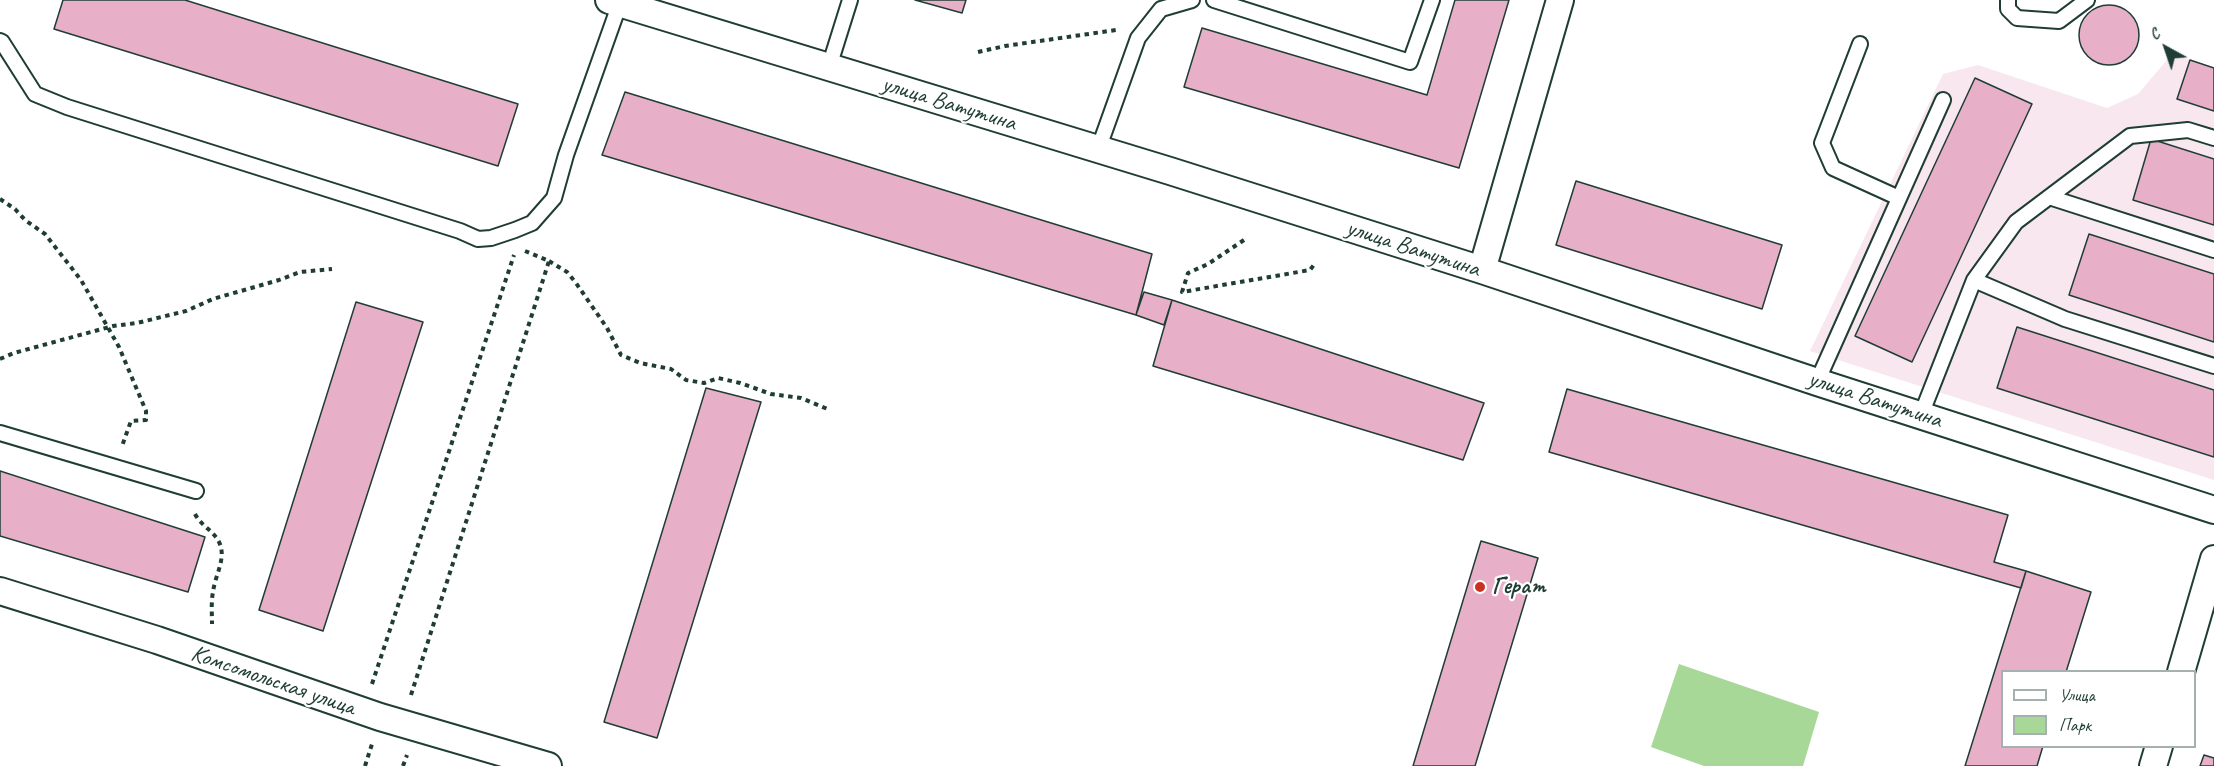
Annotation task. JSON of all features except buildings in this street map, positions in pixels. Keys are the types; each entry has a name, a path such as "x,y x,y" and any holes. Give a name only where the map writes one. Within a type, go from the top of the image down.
{"street":[{"path":"1482,270 1560,0"},
{"name":"улица Ватутина","path":"616,1 1482,270 1817,382 2214,510"},
{"path":"2182,670 2214,559"},
{"name":"Комсомольская улица","path":"0,591 157,640 380,717 548,766"},
{"path":"2153,766 2159,748"}],"lane":[{"path":"829,67 850,0"},
{"path":"1098,150 1137,38 1161,9 1192,0"},
{"path":"1218,1 1410,62 1432,0"},
{"path":"2008,0 2008,9 2017,18 2059,21 2087,0"},
{"path":"0,41 35,94 478,239 491,238 532,223 554,198 616,1"},
{"path":"1860,44 1822,143 1833,168 1899,198"},
{"path":"1817,382 1943,100"},
{"path":"1921,415 1974,280 2016,222 2130,136 2188,130 2214,138"},
{"path":"2049,197 2214,250"},
{"path":"1974,280 2065,319 2214,366"},
{"path":"0,433 192,490"}],"path":[{"path":"978,52 1149,24"},
{"path":"0,199 15,209 52,242 81,280 129,367 131,380 146,411 146,420 131,421 114,467"},
{"path":"1244,240 1208,264 1188,273 1182,292 1310,270 1316,262"},
{"path":"371,685 516,249 549,261 567,272 607,328 621,355 640,363 671,369 686,380 704,383 718,378 771,394 801,398 831,410"},
{"path":"411,695 549,261"},
{"path":"0,359 14,353 109,328 186,311 213,299 300,272 332,269"},
{"path":"192,490 193,511 200,524 212,532 220,543 222,560 213,593 212,624"}],"shaded area":[{"path":"2172,54 2214,67 2214,480 1810,351 1943,74 1978,65 2107,108 2138,94"}],"green space":[{"path":"1679,664 1819,712 1803,766 1704,766 1651,747"}],"place":[{"name":"Герат","path":"1480,587"}]}
